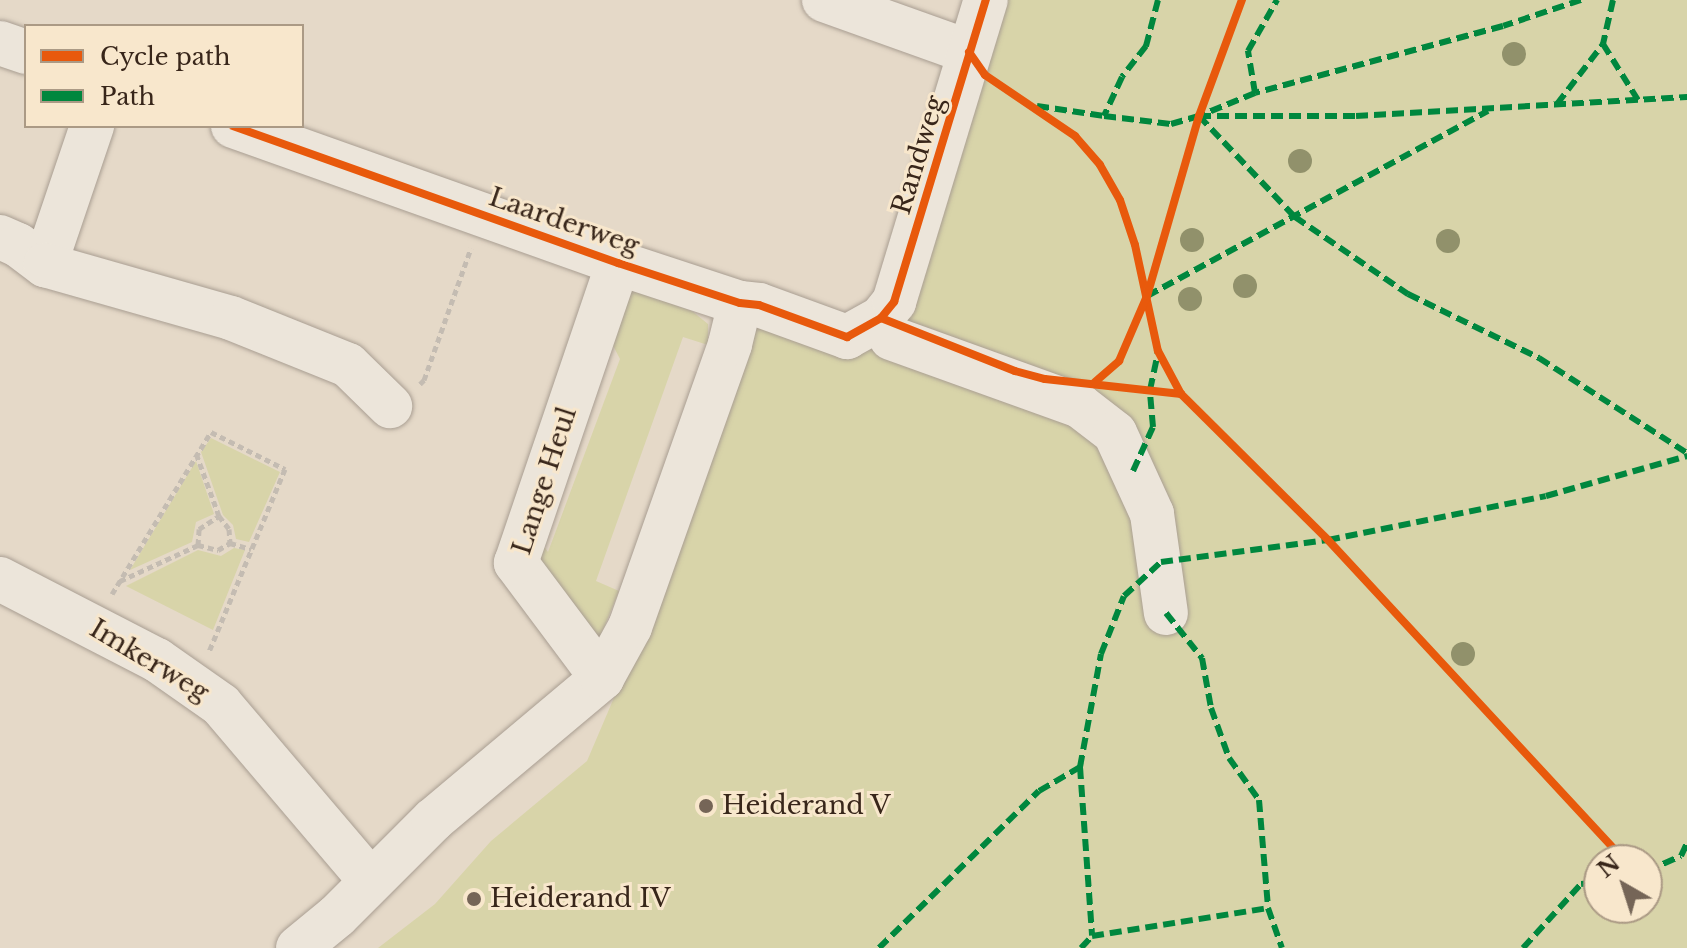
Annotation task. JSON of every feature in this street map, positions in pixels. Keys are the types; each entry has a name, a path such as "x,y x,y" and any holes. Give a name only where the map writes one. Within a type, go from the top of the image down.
{"street":[{"path":"824,0 969,52"},
{"name":"Randweg","path":"882,326 899,288 986,0"},
{"path":"0,43 24,51"},
{"path":"45,265 91,128"},
{"name":"Laarderweg","path":"239,128 618,263 847,337 882,326"},
{"path":"0,237 18,245 45,265 231,318 348,365 390,406"},
{"name":"Lange Heul","path":"602,678 516,563 618,263"},
{"path":"298,948 337,916 362,871 433,820 602,678 630,627 730,344 749,304"},
{"path":"882,326 1080,406 1115,433 1152,514 1166,613"},
{"name":"Imkerweg","path":"0,579 157,660 221,705 362,871"}],"path":[{"path":"390,406 424,380 483,215"},
{"path":"92,625 211,432 285,469 194,686"},
{"path":"197,455 219,516 229,529 230,543"},
{"path":"198,545 199,529 219,516"},
{"path":"119,582 198,545 218,550 230,543 251,549"}],"shaded area":[{"path":"1001,0 1687,0 1687,948 378,948 435,904 491,841 587,761 622,679 747,322 858,356"},
{"path":"622,287 692,311 708,324 708,345 683,337 596,581 619,591 596,647 533,574 534,532 548,552 620,359 605,330"},
{"path":"211,438 280,472 249,542 236,539 233,525 223,515 201,452"},
{"path":"196,461 214,514 196,522 192,542 130,570"},
{"path":"234,548 245,550 213,630 126,586 198,550 221,556"}],"marked path":[{"path":"1158,0 1146,46 1122,77 1104,116 1171,124 1199,116 1356,116 1687,97"},
{"path":"1255,93 1248,51 1277,0"},
{"path":"1581,0 1503,26 1255,93 1199,116 1295,217 1408,294 1539,358 1687,453"},
{"path":"1613,0 1603,44 1638,100"},
{"path":"1557,104 1603,44"},
{"path":"1037,106 1104,116"},
{"path":"1147,296 1488,111"},
{"path":"1133,471 1153,427 1150,390 1158,352"},
{"path":"879,948 1039,791 1080,767 1101,654 1124,596 1161,562 1328,540 1546,496 1687,456"},
{"path":"1166,613 1202,658 1211,708 1229,758 1259,800 1268,908 1282,948"},
{"path":"1080,767 1092,936"},
{"path":"1663,864 1681,856 1687,843"},
{"path":"1523,948 1583,884"},
{"path":"1081,948 1092,936 1268,908"}],"cycle path":[{"path":"239,128 618,263 740,303 759,305 847,337 881,318 894,302 986,0"},
{"path":"1095,382 1119,361 1147,296 1199,116 1242,0"},
{"path":"969,52 985,75 1075,136 1100,165 1120,200 1135,245 1158,351 1181,394"},
{"path":"881,318 1015,371 1045,379 1181,394 1328,540 1609,844"}],"place":[{"name":"Heiderand V","path":"706,806"},
{"name":"Heiderand IV","path":"474,899"}]}
